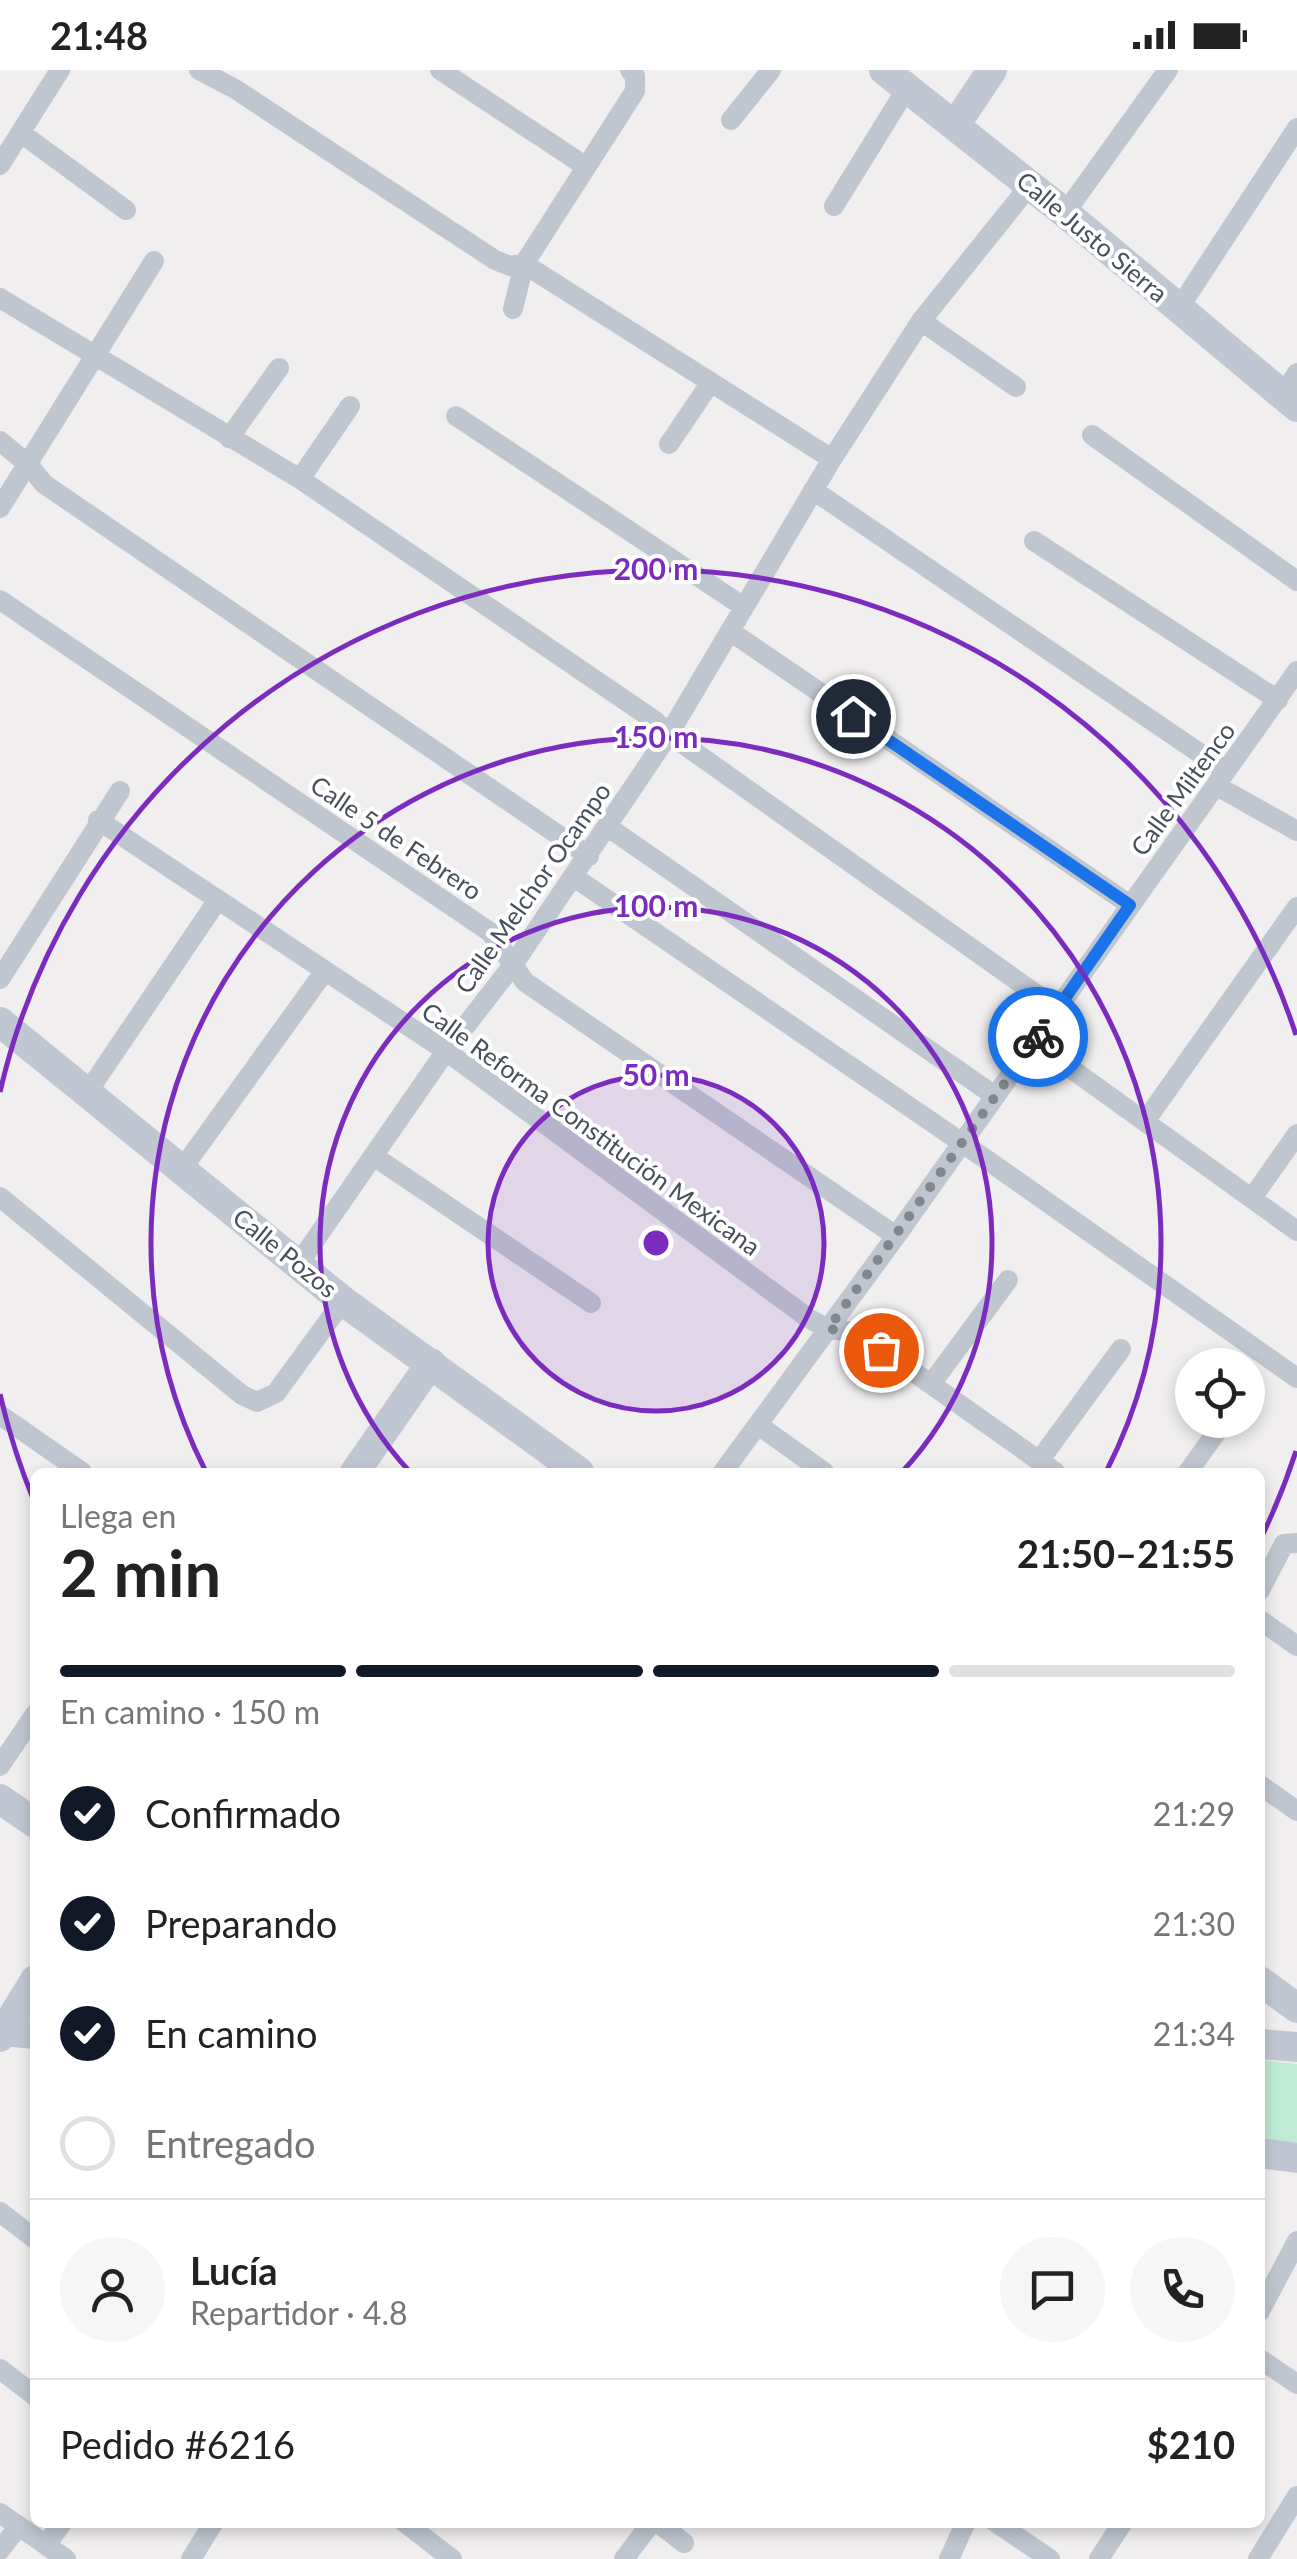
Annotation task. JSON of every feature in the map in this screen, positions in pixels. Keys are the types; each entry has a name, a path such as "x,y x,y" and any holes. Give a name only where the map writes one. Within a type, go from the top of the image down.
{"street":[{"path":"0,165 60,70"},
{"path":"199,70 235,89 495,260 510,266 524,264 832,459"},
{"path":"440,70 585,166"},
{"path":"513,308 524,264 635,90 635,76 630,70"},
{"path":"731,120 771,70"},
{"path":"956,124 992,70"},
{"path":"1065,213 1168,70"},
{"path":"834,206 895,79"},
{"name":"Calle Justo Sierra","path":"895,79 956,124 1178,308 1292,392"},
{"path":"1178,308 1297,128"},
{"path":"21,133 126,210"},
{"name":"Calle Melchor Ocampo","path":"299,1263 446,1052 513,965 670,734 813,490 921,320 1030,186"},
{"path":"0,508 30,466 154,261"},
{"path":"0,298 300,479 654,720 1057,1009"},
{"path":"921,320 1016,387"},
{"path":"229,438 279,368"},
{"path":"669,444 711,382"},
{"path":"300,479 350,406"},
{"path":"456,416 744,607"},
{"path":"1092,435 1297,581"},
{"path":"0,442 30,466 44,484 588,856"},
{"path":"813,490 1297,831"},
{"path":"1034,541 1278,700"},
{"name":"Calle 5 de Febrero","path":"0,600 490,932 525,982 896,1236"},
{"path":"730,631 1130,905"},
{"name":"Calle Miltenco","path":"726,1468 896,1236 1297,671"},
{"path":"0,979 120,791"},
{"name":"Calle Reforma Constitución Mexicana","path":"98,820 446,1052 808,1318 828,1329 856,1332 1047,1467"},
{"path":"608,827 995,1096"},
{"path":"574,877 1297,1378"},
{"path":"87,1093 217,900"},
{"path":"1146,1120 1297,907"},
{"path":"182,1169 324,972"},
{"name":"Calle Pozos","path":"0,1022 344,1300 573,1468"},
{"path":"1034,1042 1297,1230"},
{"path":"1252,1198 1297,1134"},
{"path":"374,1157 591,1303"},
{"path":"0,1197 242,1394 257,1402 276,1393 344,1300"},
{"path":"931,1384 1008,1280"},
{"path":"1047,1467 1121,1349"},
{"path":"359,1468 431,1363"},
{"path":"0,1416 76,1468"},
{"path":"758,1425 818,1468"},
{"path":"1191,1468 1212,1438"},
{"path":"1265,1582 1290,1544"},
{"path":"1265,1624 1297,1646"},
{"path":"0,1766 30,1721"},
{"path":"1265,1788 1297,1810"},
{"path":"0,1798 30,1819"},
{"path":"1265,1985 1297,2008"},
{"path":"2,2034 30,1988"},
{"path":"2,2034 30,2034"},
{"path":"1265,2044 1297,2047"},
{"path":"1265,2155 1297,2158"},
{"path":"0,2212 30,2235"},
{"path":"1265,2302 1297,2241"},
{"path":"1265,2362 1297,2384"},
{"path":"0,2369 30,2392"},
{"path":"1258,2559 1297,2496"},
{"path":"0,2513 66,2559"},
{"path":"0,2550 18,2527"},
{"path":"46,2545 59,2528"},
{"path":"190,2559 210,2528"},
{"path":"412,2528 452,2559"},
{"path":"624,2559 649,2528"},
{"path":"663,2528 684,2543"},
{"path":"950,2559 963,2528"},
{"path":"1003,2528 1050,2559"},
{"path":"1098,2559 1119,2528"}],"green space":[{"path":"1265,2061 1297,2064 1297,2143 1265,2140"}],"way so far":[{"path":"881,1350 856,1332 828,1329 1038,1037"}],"route":[{"path":"853,716 1130,905 1038,1037"}]}
